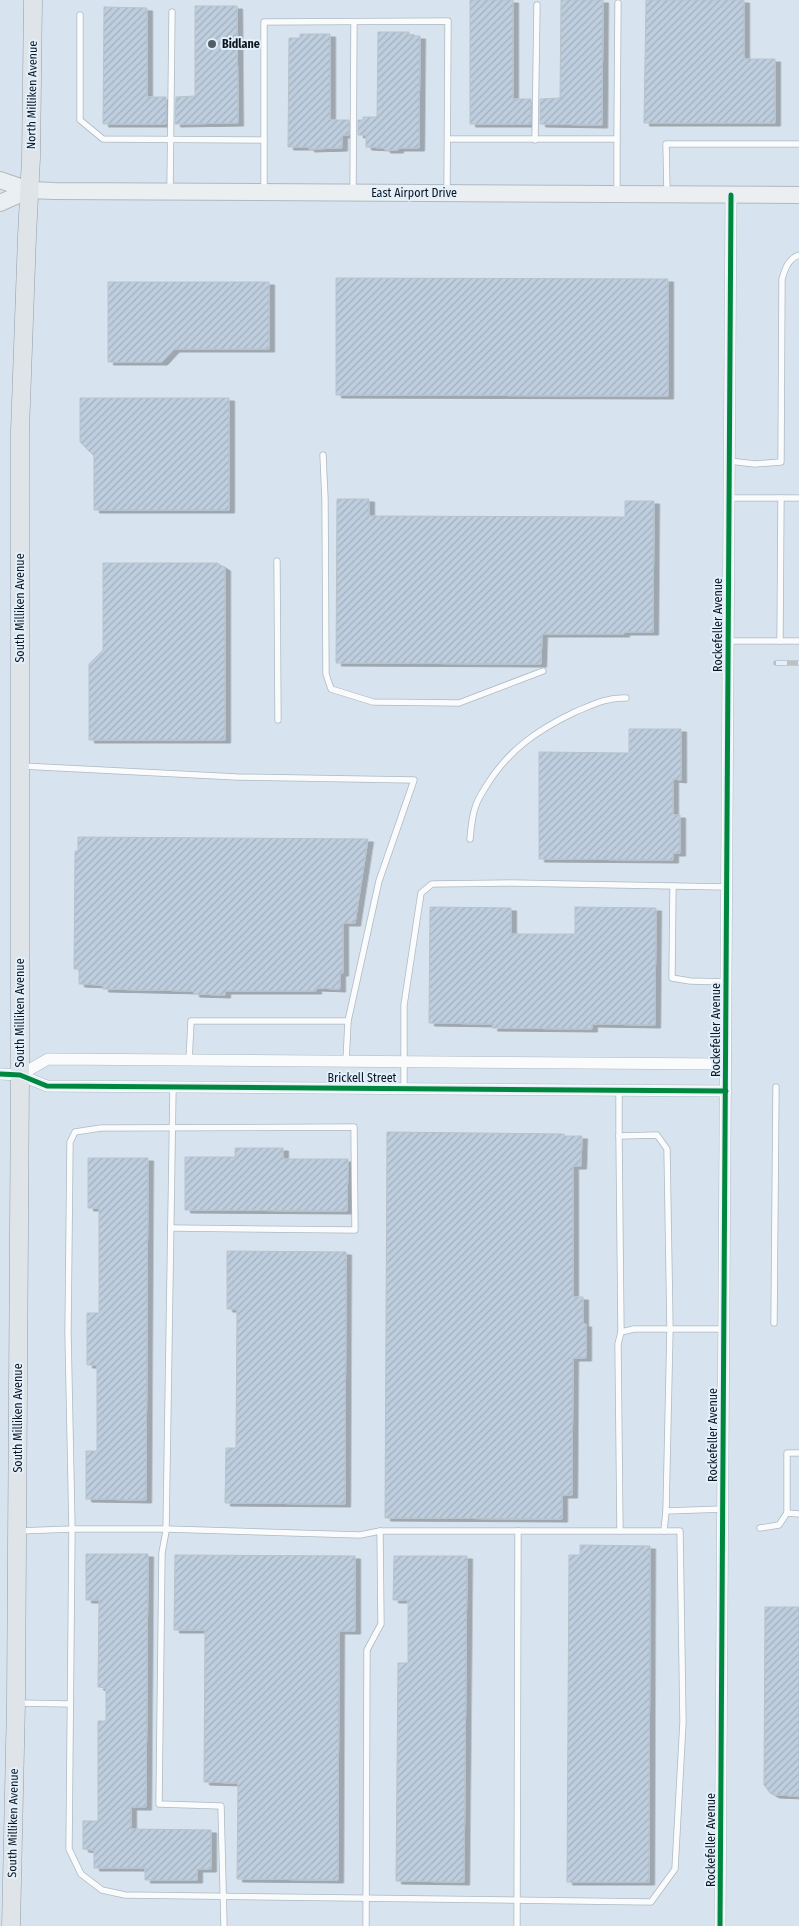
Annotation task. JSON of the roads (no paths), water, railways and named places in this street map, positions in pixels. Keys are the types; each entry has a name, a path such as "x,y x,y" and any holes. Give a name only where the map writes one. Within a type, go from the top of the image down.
{"main road":[{"name":"North Milliken Avenue","path":"29,190 33,0"},
{"name":"East Airport Drive","path":"0,180 29,190 799,195"},
{"name":"East Airport Drive","path":"0,203 29,190"},
{"name":"South Milliken Avenue","path":"11,1926 16,1703 20,1075 20,430 29,190"}],"street":[{"name":"Rockefeller Avenue","path":"720,1926 731,195"},
{"name":"Brickell Street","path":"20,1075 48,1059 726,1064"},
{"name":"Brickell Street","path":"0,1074 20,1075 48,1086 726,1091"}],"lane":[{"path":"617,194 618,3"},
{"path":"536,5 536,140"},
{"path":"170,192 172,12"},
{"path":"80,15 80,120 103,139 264,140"},
{"path":"264,192 264,22 448,21 447,193"},
{"path":"353,193 354,22"},
{"path":"448,139 617,139"},
{"path":"668,195 666,144 799,144"},
{"path":"729,461 755,464 781,462 782,279 786,266 795,256 799,255"},
{"path":"323,456 326,674 332,689 373,702 459,703 543,671"},
{"path":"729,498 799,498"},
{"path":"780,498 780,641"},
{"path":"277,562 278,720"},
{"path":"728,641 799,641"},
{"path":"470,839 476,803 491,779 528,738 546,726 598,702 615,697 626,698"},
{"path":"20,766 237,777 414,780 380,881 348,1021 346,1062"},
{"path":"404,1088 404,1005 421,893 432,884 513,883 727,887"},
{"path":"673,886 672,978 690,982 726,982"},
{"path":"189,1060 191,1021 348,1021"},
{"path":"774,1323 776,1087"},
{"path":"173,1088 166,1529 162,1552 159,1804 222,1806 224,1926"},
{"path":"620,1090 621,1332 618,1344 620,1531"},
{"path":"17,1531 72,1529 166,1529 360,1535 380,1531 680,1531 683,1722 675,1869 651,1902 125,1895 102,1890 81,1874 69,1849 72,1529 68,1333 70,1142 74,1132 101,1128 354,1127 355,1230 171,1228"},
{"path":"619,1136 657,1135 668,1149 670,1330 664,1531"},
{"path":"621,1332 634,1329 724,1329"},
{"path":"760,1528 779,1525 787,1514 787,1453 799,1453"},
{"path":"666,1511 723,1509"},
{"path":"787,1514 799,1514"},
{"path":"366,1926 367,1650 381,1624 380,1531"},
{"path":"517,1926 518,1531"},
{"path":"16,1703 70,1704"}],"railway":[{"path":"776,663 799,663"}],"place":[{"name":"Bidlane","path":"212,44"}]}
